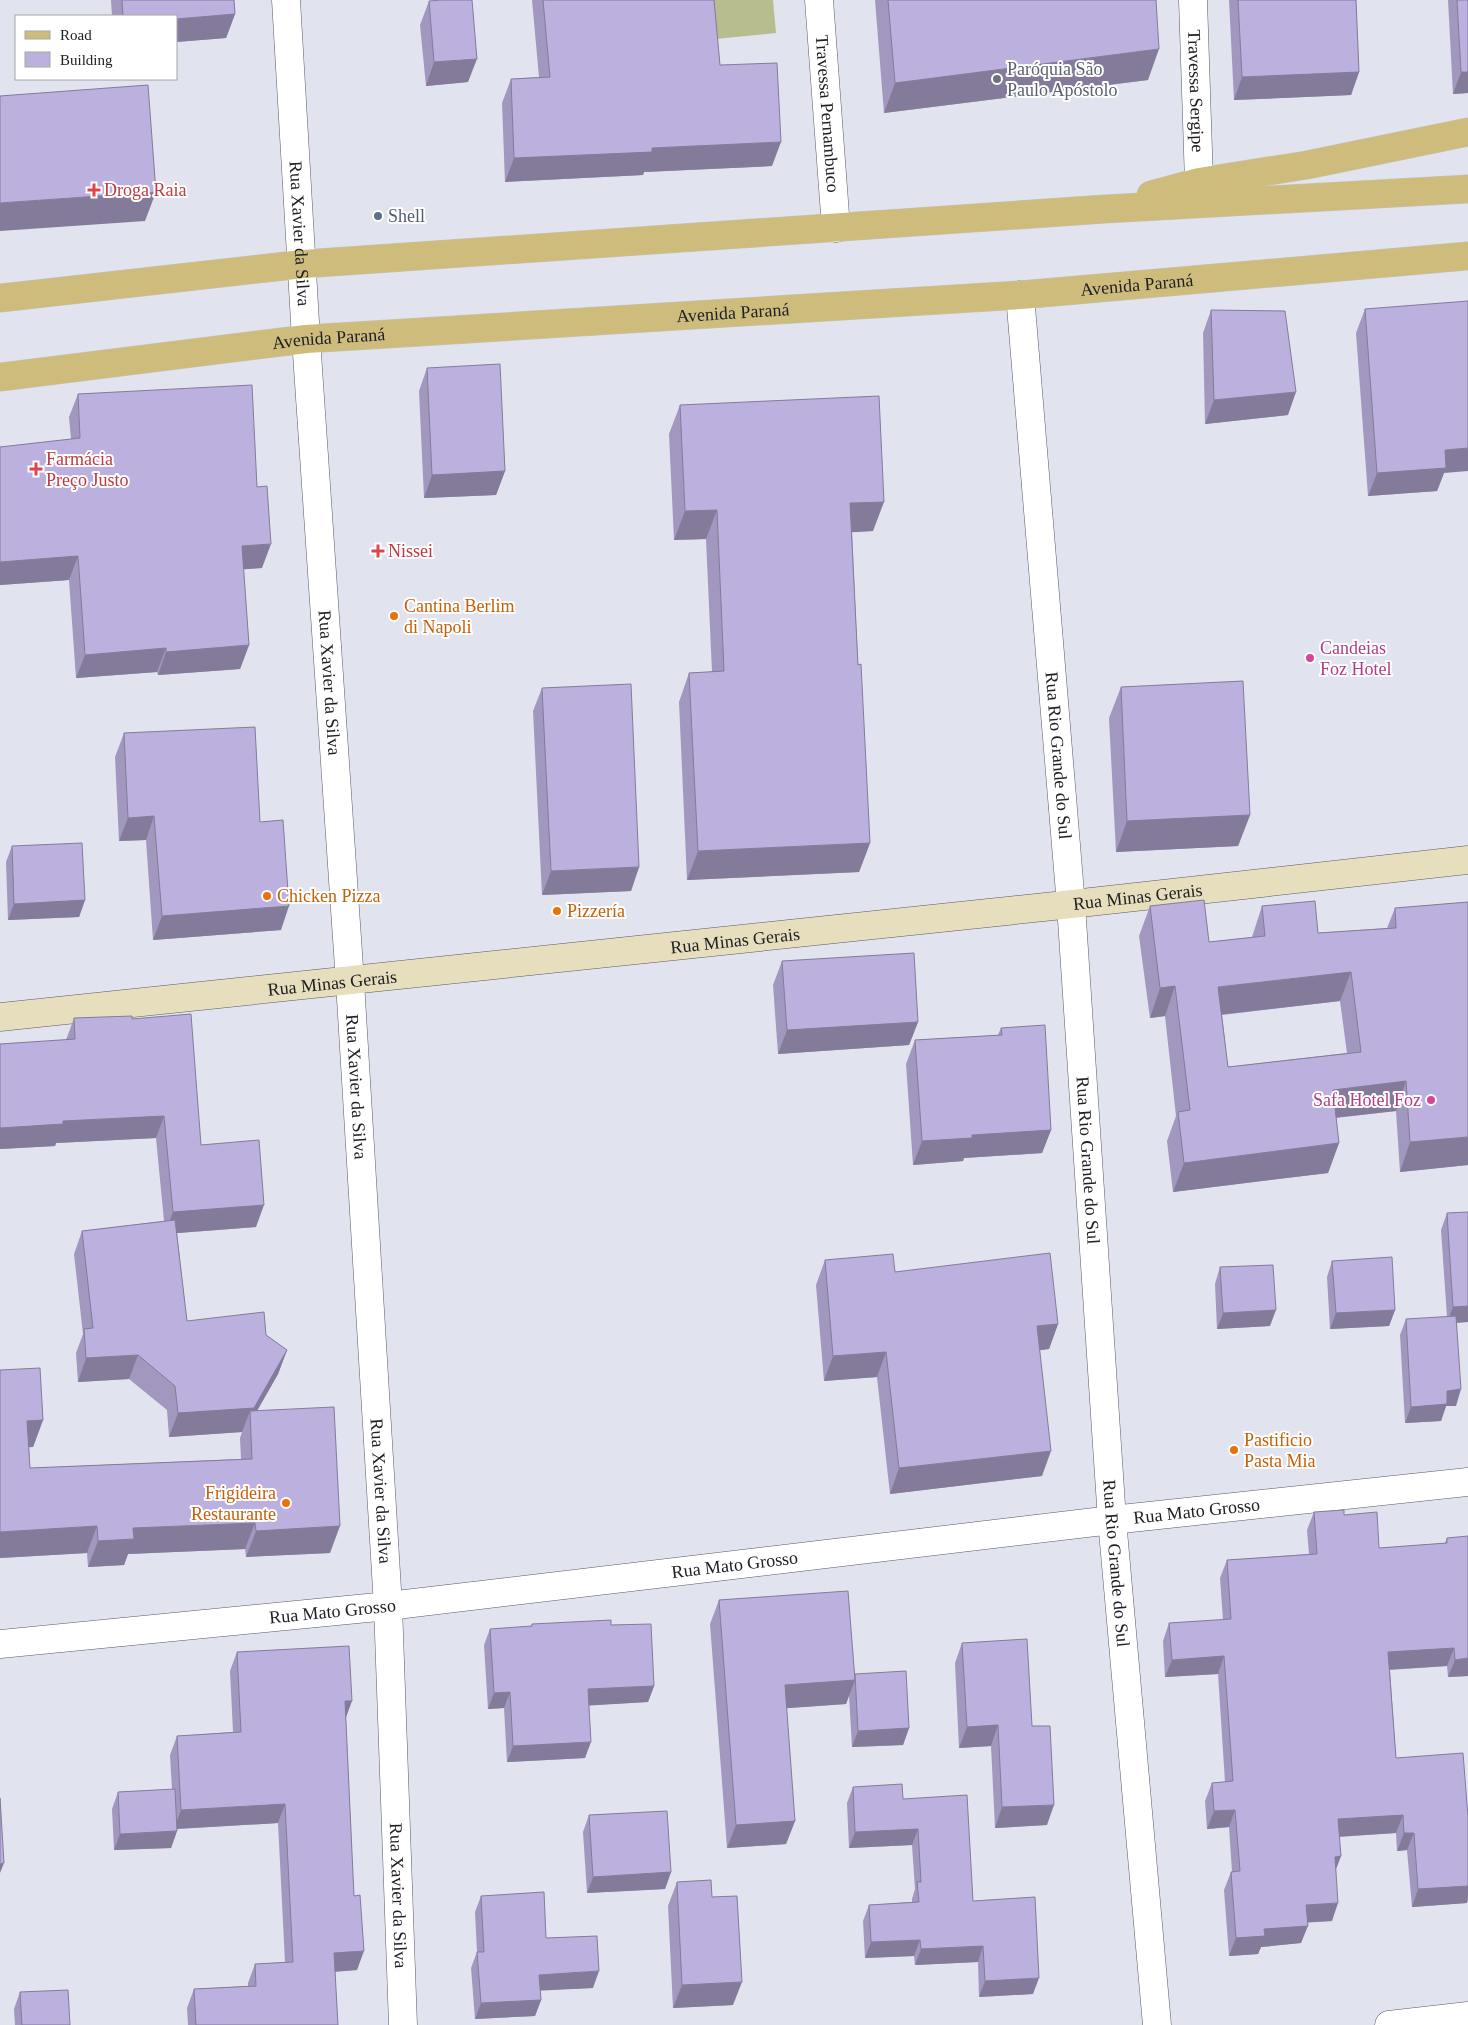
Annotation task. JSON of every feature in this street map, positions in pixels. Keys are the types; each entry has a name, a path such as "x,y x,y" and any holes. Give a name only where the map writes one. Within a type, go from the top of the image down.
{"main road":[{"path":"1106,209 1199,182 1307,165 1468,132"},
{"path":"0,298 303,264 1106,209 1468,189"},
{"name":"Avenida Paraná","path":"0,377 306,339 1020,295 1468,256"},
{"name":"Rua Minas Gerais","path":"0,1017 350,982 1071,905 1468,860"}],"street":[{"name":"Rua Xavier da Silva","path":"286,0 306,339 350,982 388,1606 403,2025"},
{"name":"Travessa Pernambuco","path":"819,0 836,228"},
{"name":"Travessa Sergipe","path":"1193,0 1199,182"},
{"name":"Rua Rio Grande do Sul","path":"1020,295 1071,905 1112,1520 1157,2025"},
{"name":"Rua Mato Grosso","path":"0,1644 388,1606 1112,1520 1468,1482"},
{"path":"1390,2025 1468,2016"}],"green space":[{"path":"712,0 773,0 776,33 715,39"}],"building":[{"path":"122,0 234,0 235,14 178,19 178,15 123,15"},
{"path":"472,0 477,59 434,62 429,1"},
{"path":"543,0 714,0 720,65 777,63 781,142 652,148 652,152 514,158 511,79 550,77"},
{"path":"888,0 1156,0 1159,49 895,83"},
{"path":"1238,0 1356,0 1359,72 1242,77"},
{"path":"1457,0 1468,0 1468,72 1461,72"},
{"path":"148,85 156,192 0,203 0,96"},
{"path":"1468,301 1468,448 1445,450 1446,468 1377,473 1365,309"},
{"path":"1211,310 1285,311 1296,392 1214,400"},
{"path":"500,364 505,471 432,475 427,368"},
{"path":"252,385 257,487 267,486 271,544 242,546 249,645 166,652 166,648 85,655 78,556 0,562 0,447 80,438 78,394"},
{"path":"879,396 884,502 850,503 858,665 861,664 870,843 698,851 689,673 724,671 717,510 685,511 680,405"},
{"path":"1243,681 1250,815 1127,821 1121,687"},
{"path":"631,684 639,867 551,871 542,688"},
{"path":"255,727 260,822 283,820 289,906 162,916 154,816 128,818 124,733"},
{"path":"82,843 85,900 14,904 12,846"},
{"path":"1204,900 1209,942 1265,936 1262,906 1315,901 1318,933 1396,928 1395,908 1468,902 1468,1137 1410,1142 1406,1081 1333,1090 1339,1143 1184,1163 1178,1112 1190,1110 1175,986 1160,988 1150,906","holes":["1351,972 1361,1052 1228,1067 1218,987"]},
{"path":"914,953 918,1022 787,1030 782,961"},
{"path":"191,1014 201,1145 259,1140 264,1205 173,1212 164,1116 63,1121 63,1124 0,1128 0,1044 75,1039 74,1018 132,1016 132,1019"},
{"path":"1045,1025 1051,1130 972,1135 972,1138 922,1141 915,1040 1002,1035 1001,1028"},
{"path":"1468,1212 1468,1306 1453,1307 1447,1213"},
{"path":"175,1220 187,1321 264,1312 266,1335 287,1350 254,1408 178,1413 175,1386 138,1355 86,1358 84,1329 93,1328 82,1231"},
{"path":"1050,1253 1058,1324 1037,1326 1051,1451 899,1468 886,1352 833,1356 825,1260 893,1254 895,1272"},
{"path":"1392,1257 1395,1310 1336,1313 1332,1261"},
{"path":"1273,1265 1276,1310 1223,1313 1220,1267"},
{"path":"1456,1316 1461,1389 1447,1391 1447,1404 1411,1407 1406,1319"},
{"path":"40,1368 43,1420 27,1421 30,1468 252,1459 250,1411 334,1407 340,1526 256,1531 255,1523 133,1528 134,1539 98,1541 97,1526 0,1532 0,1370"},
{"path":"1344,1510 1344,1515 1377,1512 1379,1548 1447,1543 1447,1538 1468,1536 1468,1658 1455,1660 1454,1648 1388,1652 1396,1758 1463,1753 1468,1816 1468,1886 1418,1889 1414,1833 1404,1833 1403,1815 1338,1819 1341,1856 1335,1857 1338,1903 1306,1905 1308,1926 1264,1929 1265,1936 1236,1938 1231,1872 1240,1871 1235,1810 1214,1811 1212,1783 1233,1781 1224,1656 1172,1660 1169,1623 1231,1619 1227,1560 1317,1554 1314,1512"},
{"path":"848,1591 855,1680 785,1685 795,1821 736,1825 719,1600"},
{"path":"611,1620 611,1625 651,1624 654,1686 588,1689 591,1742 513,1746 510,1692 494,1693 490,1629 532,1626 532,1624"},
{"path":"1027,1639 1032,1726 1050,1726 1054,1805 1002,1807 998,1725 967,1727 962,1643"},
{"path":"349,1646 352,1701 345,1701 354,1896 360,1895 364,1951 334,1953 338,2025 196,2025 194,1989 256,1986 255,1964 293,1962 285,1804 181,1810 177,1736 241,1732 237,1652"},
{"path":"906,1671 909,1728 858,1731 855,1674"},
{"path":"902,1784 903,1799 967,1795 973,1901 1035,1897 1039,1978 985,1981 983,1946 921,1949 920,1940 871,1942 869,1905 919,1902 917,1882 921,1882 918,1829 855,1832 853,1787"},
{"path":"175,1789 177,1831 120,1834 118,1792"},
{"path":"0,1798 4,1863 0,1864"},
{"path":"667,1811 671,1872 593,1877 589,1815"},
{"path":"711,1880 712,1897 737,1896 742,1982 682,1985 677,1882"},
{"path":"544,1892 546,1938 597,1936 599,1971 539,1975 541,2000 481,2003 477,1952 484,1952 481,1896"},
{"path":"68,1990 70,2025 22,2025 20,1992"}],"place":[{"name":"Paróquia São Paulo Apóstolo","path":"997,79"},
{"name":"Droga Raia","path":"94,190"},
{"name":"Shell","path":"378,216"},
{"name":"Farmácia Preço Justo","path":"36,469"},
{"name":"Nissei","path":"378,551"},
{"name":"Cantina Berlim di Napoli","path":"394,616"},
{"name":"Candeias Foz Hotel","path":"1310,658"},
{"name":"Chicken Pizza","path":"267,896"},
{"name":"Pizzería","path":"557,911"},
{"name":"Safa Hotel Foz","path":"1431,1100"},
{"name":"Pastificio Pasta Mia","path":"1234,1450"},
{"name":"Frigideira Restaurante","path":"286,1503"}]}
